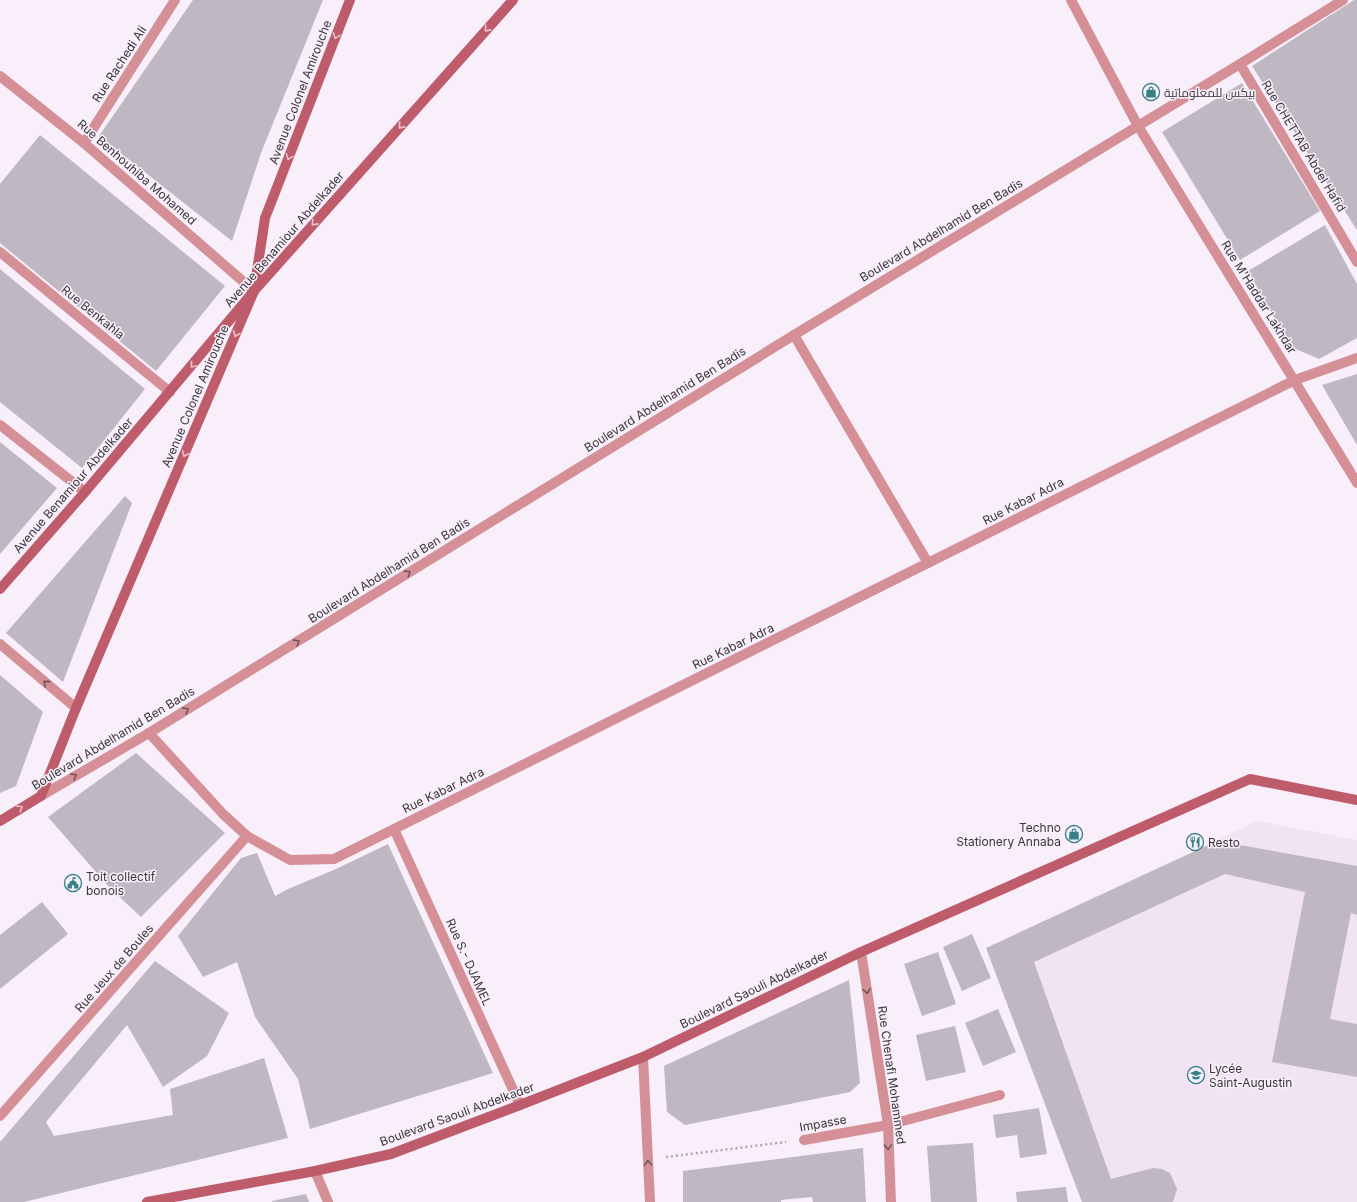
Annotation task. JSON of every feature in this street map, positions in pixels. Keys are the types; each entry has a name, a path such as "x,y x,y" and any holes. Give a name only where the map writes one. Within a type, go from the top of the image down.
{"main road":[{"name":"Avenue Colonel Amirouche","path":"41,796 76,708 254,291 265,218 350,0"},
{"name":"Avenue Benamiour Abdelkader","path":"0,589 85,492 254,291 513,0"},
{"name":"Boulevard Saouli Abdelkader","path":"147,1202 315,1171 391,1154 520,1105 643,1057 861,952 1250,779 1357,800"},
{"name":"Boulevard Abdelhamid Ben Badis","path":"0,821 41,796"}],"street":[{"name":"Rue Rachedi Ali","path":"84,143 175,0"},
{"name":"Rue M'Haddar Lakhdar","path":"1071,0 1138,126 1357,483"},
{"name":"Boulevard Abdelhamid Ben Badis","path":"41,796 149,733 794,335 1343,0"},
{"name":"Rue CHETTAB Abdel Hafid","path":"1240,64 1357,262"},
{"name":"Rue Benhouhiba Mohamed","path":"0,76 84,143 254,291"},
{"name":"Rue Benkahla","path":"0,252 170,392"},
{"path":"794,335 928,563"},
{"name":"Rue Kabar Adra","path":"149,733 223,814 247,836 290,860 334,859 1295,380 1357,358"},
{"path":"0,425 85,492"},
{"path":"0,644 76,708"},
{"name":"Rue S.- DJAMEL","path":"394,829 520,1105"},
{"name":"Rue Jeux de Boules","path":"0,1116 247,836"},
{"name":"Rue Chenafi Mohammed","path":"861,952 888,1125 891,1202"},
{"path":"643,1057 650,1202"},
{"name":"Impasse","path":"804,1140 888,1125 1000,1095"},
{"path":"315,1171 328,1202"}],"path":[{"name":"Impasse","path":"648,1160 804,1140"}],"shaded area":[{"name":"Lycée Saint-Augustin","path":"1257,821 1357,840 1357,1202 1082,1202 986,948"}],"building":[{"path":"193,0 323,0 261,153 232,241 99,136"},
{"path":"1354,0 1357,0 1357,230 1252,66"},
{"path":"1242,83 1320,211 1240,260 1162,132"},
{"path":"40,135 225,286 156,371 0,243 0,184"},
{"path":"1325,225 1357,284 1357,338 1319,359 1291,347 1248,271"},
{"path":"0,269 145,389 82,468 0,402"},
{"path":"1357,374 1357,445 1322,385"},
{"path":"0,442 57,488 0,554"},
{"path":"125,496 132,503 63,682 6,633"},
{"path":"0,675 43,712 16,786 0,793"},
{"path":"136,753 225,833 141,917 109,887 48,817"},
{"path":"1217,841 1357,866 1357,915 1351,913 1330,1019 1357,1024 1357,1077 1272,1062 1305,892 1225,874 1034,962 1111,1179 1153,1168 1162,1169 1170,1173 1177,1189 1173,1202 1082,1202 986,948"},
{"path":"388,844 493,1073 310,1129 298,1079 255,1017 237,962 203,977 178,936 241,858 257,853 275,896"},
{"path":"42,902 68,934 0,989 0,935"},
{"path":"972,934 991,978 962,991 943,947"},
{"path":"938,952 956,1004 922,1016 904,964"},
{"path":"155,961 229,1013 207,1056 163,1087 127,1025 46,1122 54,1136 173,1115 170,1089 264,1058 288,1138 24,1202 0,1202 0,1142"},
{"path":"849,980 860,1083 850,1092 685,1125 667,1112 664,1066"},
{"path":"998,1009 1016,1052 983,1066 965,1023"},
{"path":"955,1026 966,1072 926,1081 916,1035"},
{"path":"1039,1108 1047,1154 1020,1158 1017,1135 996,1138 993,1115"},
{"path":"973,1143 977,1202 931,1202 927,1146"},
{"path":"863,1148 866,1202 813,1202 812,1197 781,1200 781,1202 683,1202 683,1171"},
{"path":"1066,1187 1068,1202 1017,1202 1016,1192"},
{"path":"306,1194 309,1202 272,1202 272,1201"}],"place":[{"name":"بيكس للمعلوماتية","path":"1151,92"},
{"name":"Techno Stationery Annaba","path":"1074,834"},
{"name":"Resto","path":"1195,842"},
{"name":"Toit collectif bonois","path":"73,883"},
{"name":"Lycée Saint-Augustin","path":"1196,1075"}]}
